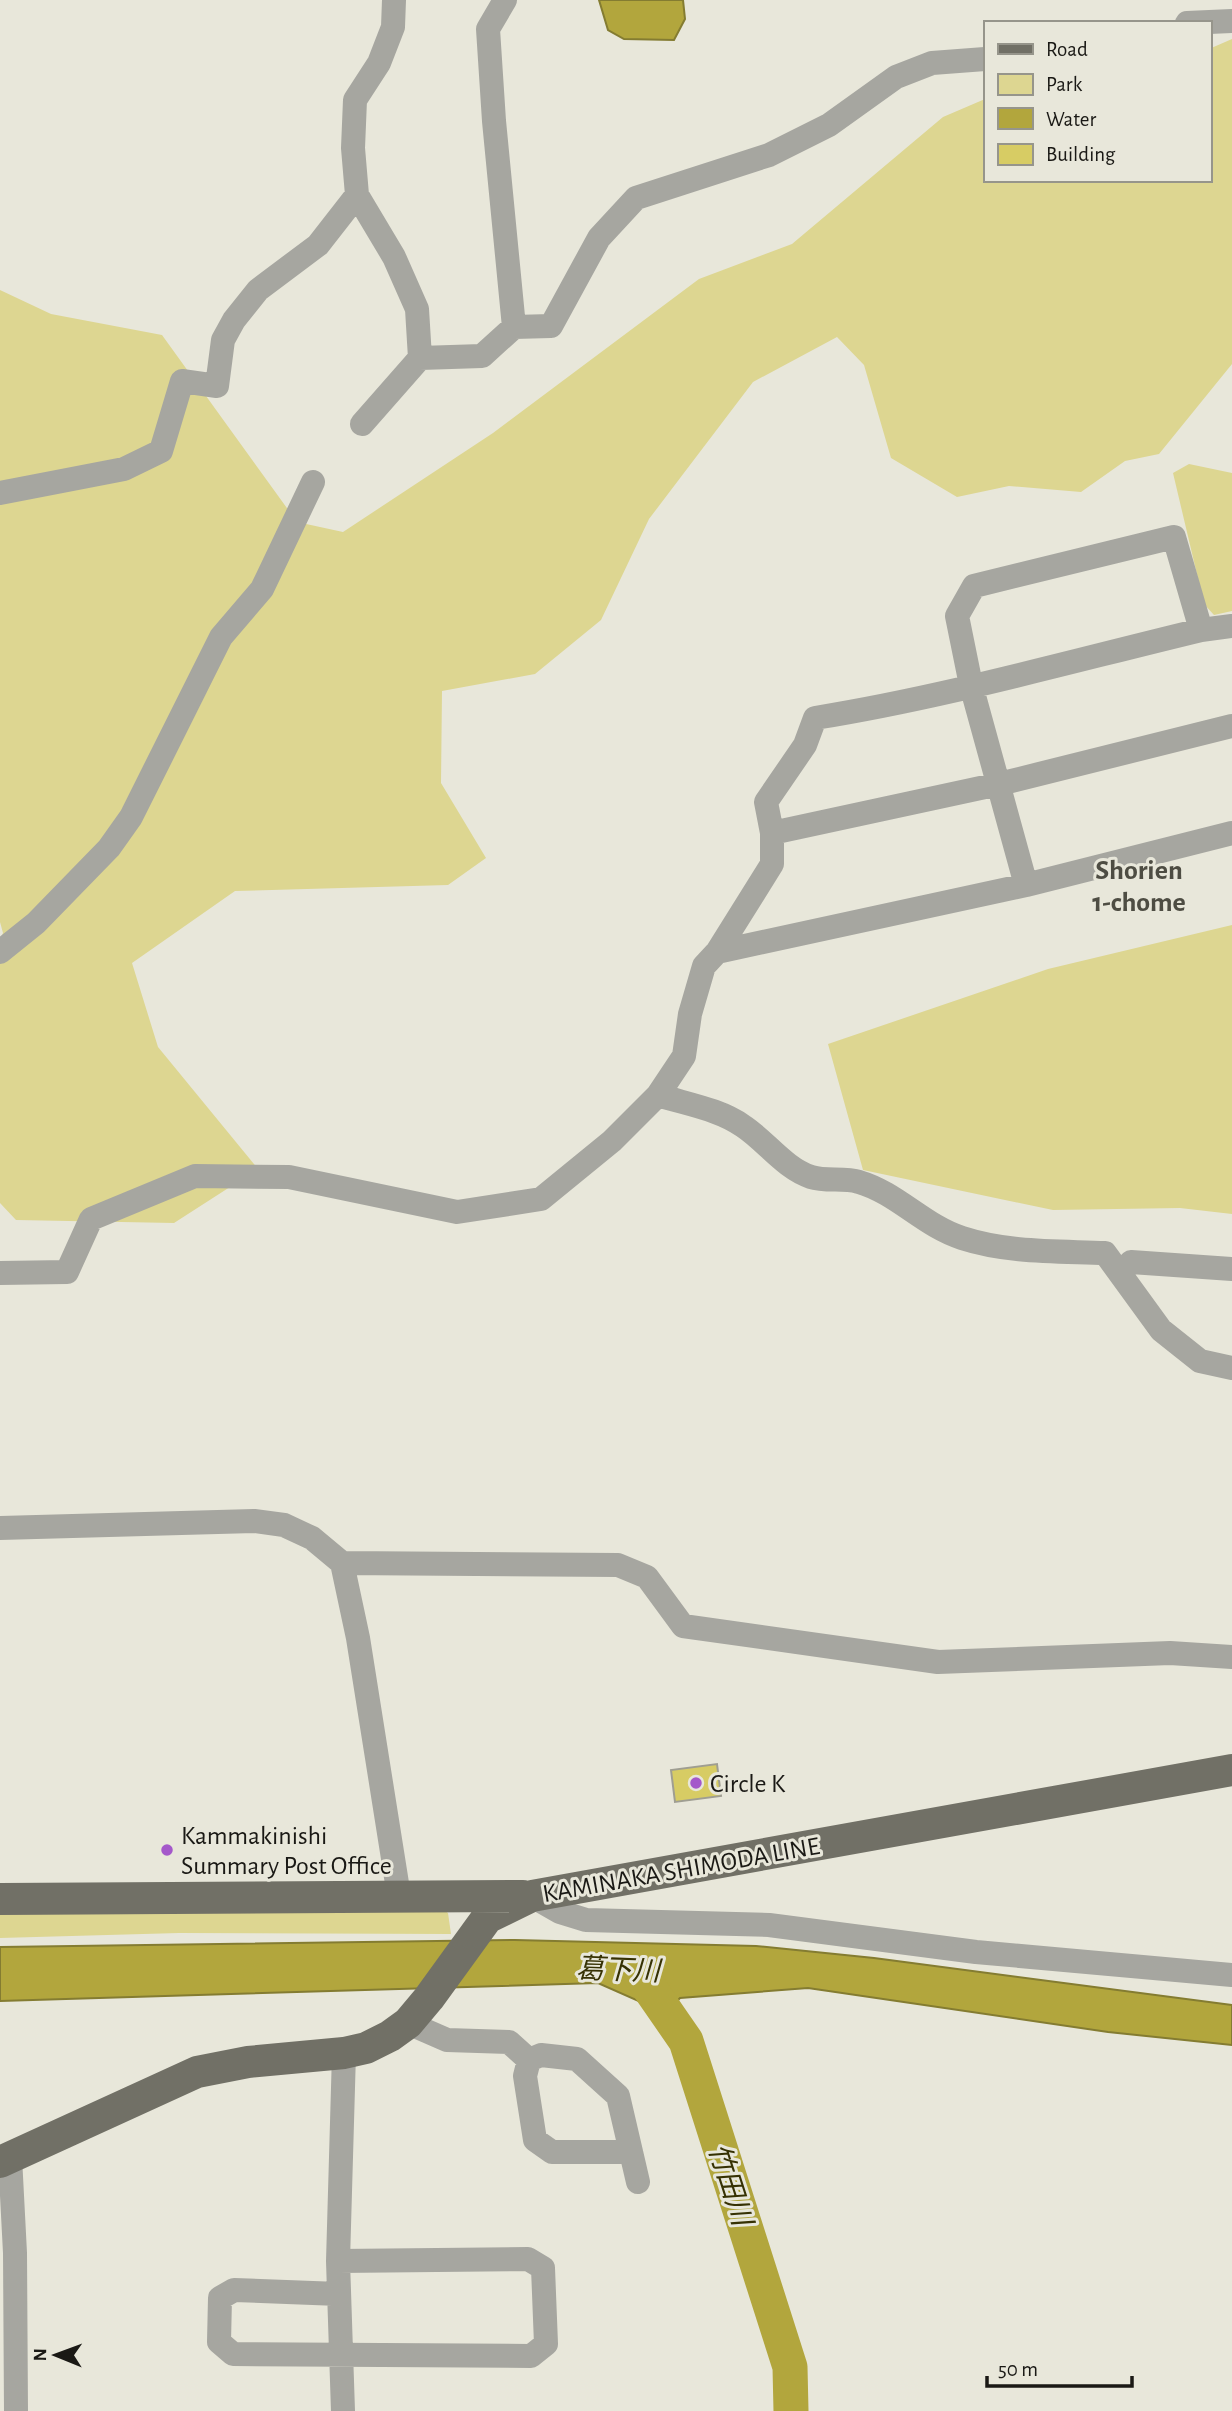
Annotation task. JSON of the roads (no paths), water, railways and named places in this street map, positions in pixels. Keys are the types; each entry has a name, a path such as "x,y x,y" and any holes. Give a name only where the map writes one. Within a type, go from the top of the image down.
{"main road":[{"name":"KAMINAKA SHIMODA LINE","path":"5,2160 197,2072 248,2062 344,2053 366,2048 408,2023 429,1998 479,1926 501,1909 532,1896 1232,1770"},
{"path":"0,1899 532,1896"}],"street":[{"path":"362,424 420,358 417,309 394,257 357,195 353,148 355,100 379,64 393,27 394,0"},
{"path":"505,0 488,29 514,327"},
{"path":"1211,22 1232,21"},
{"path":"420,358 482,356 514,327 551,326 599,238 636,198 769,155 829,125 896,77 932,63 984,59"},
{"path":"0,492 124,469 161,451 182,381 216,386 223,340 234,320 258,290 318,245 357,195"},
{"path":"0,953 36,923 109,848 131,817 221,637 262,589 313,482"},
{"path":"1026,885 971,685 957,616 974,586 1174,537 1200,630"},
{"path":"0,1273 67,1272 92,1219 195,1176 289,1177 457,1212 541,1199 612,1141 658,1095 684,1056 690,1014 704,966 717,952 772,864 772,833 766,802 804,745 815,718 907,704 971,685 1200,630 1232,626"},
{"path":"772,833 999,784 1232,726"},
{"path":"717,952 1026,885 1232,833"},
{"path":"658,1095 725,1115 745,1126 782,1160 811,1177 858,1181 893,1197 934,1225 961,1238 1017,1250 1105,1253 1161,1330 1200,1361 1232,1368"},
{"path":"1131,1262 1232,1269"},
{"path":"0,1528 254,1521 284,1525 312,1538 342,1563 358,1639 399,1896"},
{"path":"342,1563 618,1566 647,1577 683,1626 937,1662 1170,1653 1232,1657"},
{"path":"532,1896 560,1912 586,1920 769,1924 976,1952 1232,1975"},
{"path":"408,2023 447,2040 509,2042 528,2060"},
{"path":"344,2053 338,2261 344,2411"},
{"path":"528,2060 541,2055 577,2059 618,2096 638,2182"},
{"path":"528,2060 525,2076 535,2140 552,2152 631,2152"},
{"path":"5,2160 15,2253 16,2411"},
{"path":"338,2261 528,2259 543,2268 546,2344 531,2356 233,2354 219,2342 220,2298 234,2290 339,2294"}],"water":[{"path":"599,0 683,0 685,19 674,40 624,39 608,30"},
{"name":"葛下川","path":"515,1940 756,1946 874,1958 1232,2005 1232,2045 1108,2032 808,1988 680,1998 660,2019 641,2002 598,1983 0,2001 0,1947"}],"waterway":[{"name":"竹田川","path":"639,1973 686,2041 790,2367 791,2411"}],"place":[{"name":"Circle K","path":"696,1783"},
{"name":"Kammakinishi Summary Post Office","path":"167,1850"}],"district":[{"name":"Shorien 1-chome","path":"1139,885"}]}
